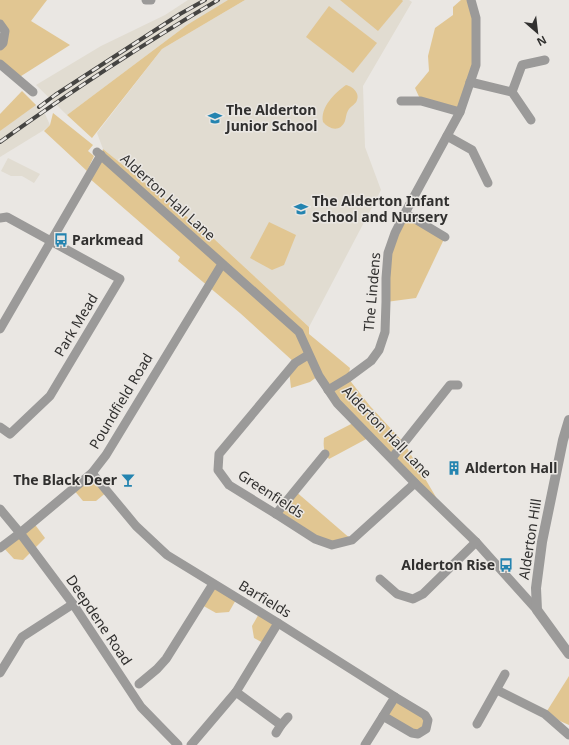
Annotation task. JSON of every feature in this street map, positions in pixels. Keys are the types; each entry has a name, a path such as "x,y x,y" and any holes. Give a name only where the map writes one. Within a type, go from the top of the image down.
{"street":[{"path":"146,0 151,0"},
{"name":"The Lindens","path":"328,390 348,378 371,361 380,350 385,332 388,253 395,233 405,213 460,112 476,65 476,18 471,0"},
{"path":"0,24 5,31 3,43 0,46"},
{"path":"512,92 522,65 545,60"},
{"path":"0,64 33,92"},
{"path":"470,82 512,92 531,120"},
{"path":"401,101 421,101 460,112"},
{"path":"447,136 472,150 488,183"},
{"name":"Alderton Hall Lane","path":"51,241 89,178 99,154 299,332 308,355 319,376 337,403 415,483 476,542 537,610"},
{"path":"405,213 444,237"},
{"path":"0,218 7,217 51,241 0,329"},
{"name":"Park Mead","path":"0,427 10,434 50,396 120,279 51,241"},
{"name":"Poundfield Road","path":"0,548 92,472 106,455 222,264"},
{"name":"Greenfields","path":"308,355 295,363 219,454 218,470 229,485 315,539 332,545 352,540 415,483"},
{"path":"392,458 450,385 458,385"},
{"name":"Alderton Hill","path":"537,610 536,588 542,542 563,440 569,420"},
{"path":"276,514 294,490 325,454"},
{"name":"Barfields","path":"92,472 136,526 167,555 425,715 428,720 426,729 418,734 412,733 383,716"},
{"name":"Deepdene Road","path":"0,509 20,532 73,604 140,707 178,745"},
{"path":"380,579 397,594 413,599 423,594 476,542"},
{"path":"139,684 157,670 166,659 212,584"},
{"path":"0,673 22,637 73,604"},
{"path":"537,610 569,654"},
{"path":"191,745 236,692 278,623"},
{"path":"477,724 505,674"},
{"path":"497,690 546,714 569,736"},
{"path":"236,692 281,725"},
{"path":"365,745 395,697"},
{"path":"276,733 288,717"}],"shaded area":[{"path":"0,0 47,0 31,21 70,45 18,78 0,62 0,48 4,43 0,22"},
{"path":"188,0 241,0 187,25 67,115 36,85 101,46 165,15"},
{"path":"228,0 245,0 162,49 92,138 67,115 187,25"},
{"name":"The Alderton Junior School","path":"245,0 409,0 412,2 363,86 365,147 381,190 309,327 212,237 103,149 97,133 162,49"},
{"path":"340,0 402,0 403,1 378,31"},
{"path":"461,0 471,0 476,65 460,112 421,101 415,88 429,71 428,56 435,28 453,15 453,7"},
{"path":"329,6 377,43 353,73 306,37"},
{"path":"346,85 355,90 358,97 356,103 348,111 343,125 334,129 323,122 324,111 333,96"},
{"path":"22,91 36,105 0,131 0,114"},
{"path":"25,95 45,114 50,125 0,157 0,116"},
{"path":"53,113 93,145 88,151 94,156 87,171 44,131 50,125"},
{"path":"103,149 212,237 309,327 309,334 350,368 348,378 370,406 404,443 443,509 370,437 329,459 324,449 324,438 355,422 318,376 310,382 291,388 289,370 295,363 240,313 178,261 180,257 89,178"},
{"path":"8,158 40,174 34,183 22,176 11,176 1,171"},
{"path":"405,213 445,237 416,298 386,302 388,253"},
{"path":"269,222 296,235 284,265 272,270 250,258"},
{"path":"92,473 108,491 96,501 83,501 73,489"},
{"path":"294,490 352,540 332,545 276,514"},
{"path":"33,522 45,538 23,560 14,559 2,546"},
{"path":"213,584 237,598 229,612 216,613 200,604"},
{"path":"260,612 278,623 265,644 254,638 252,626"},
{"path":"569,676 569,725 560,721 547,711"},
{"path":"395,697 428,720 418,734 383,716"}],"railway":[{"path":"39,107 55,95 180,14 205,0"},
{"path":"0,142 107,69 218,0"}],"place":[{"name":"The Alderton Junior School","path":"215,118"},
{"name":"The Alderton Infant School and Nursery","path":"301,209"},
{"name":"Parkmead","path":"61,240"},
{"name":"Alderton Hall","path":"454,468"},
{"name":"The Black Deer","path":"128,480"},
{"name":"Alderton Rise","path":"506,565"}]}
